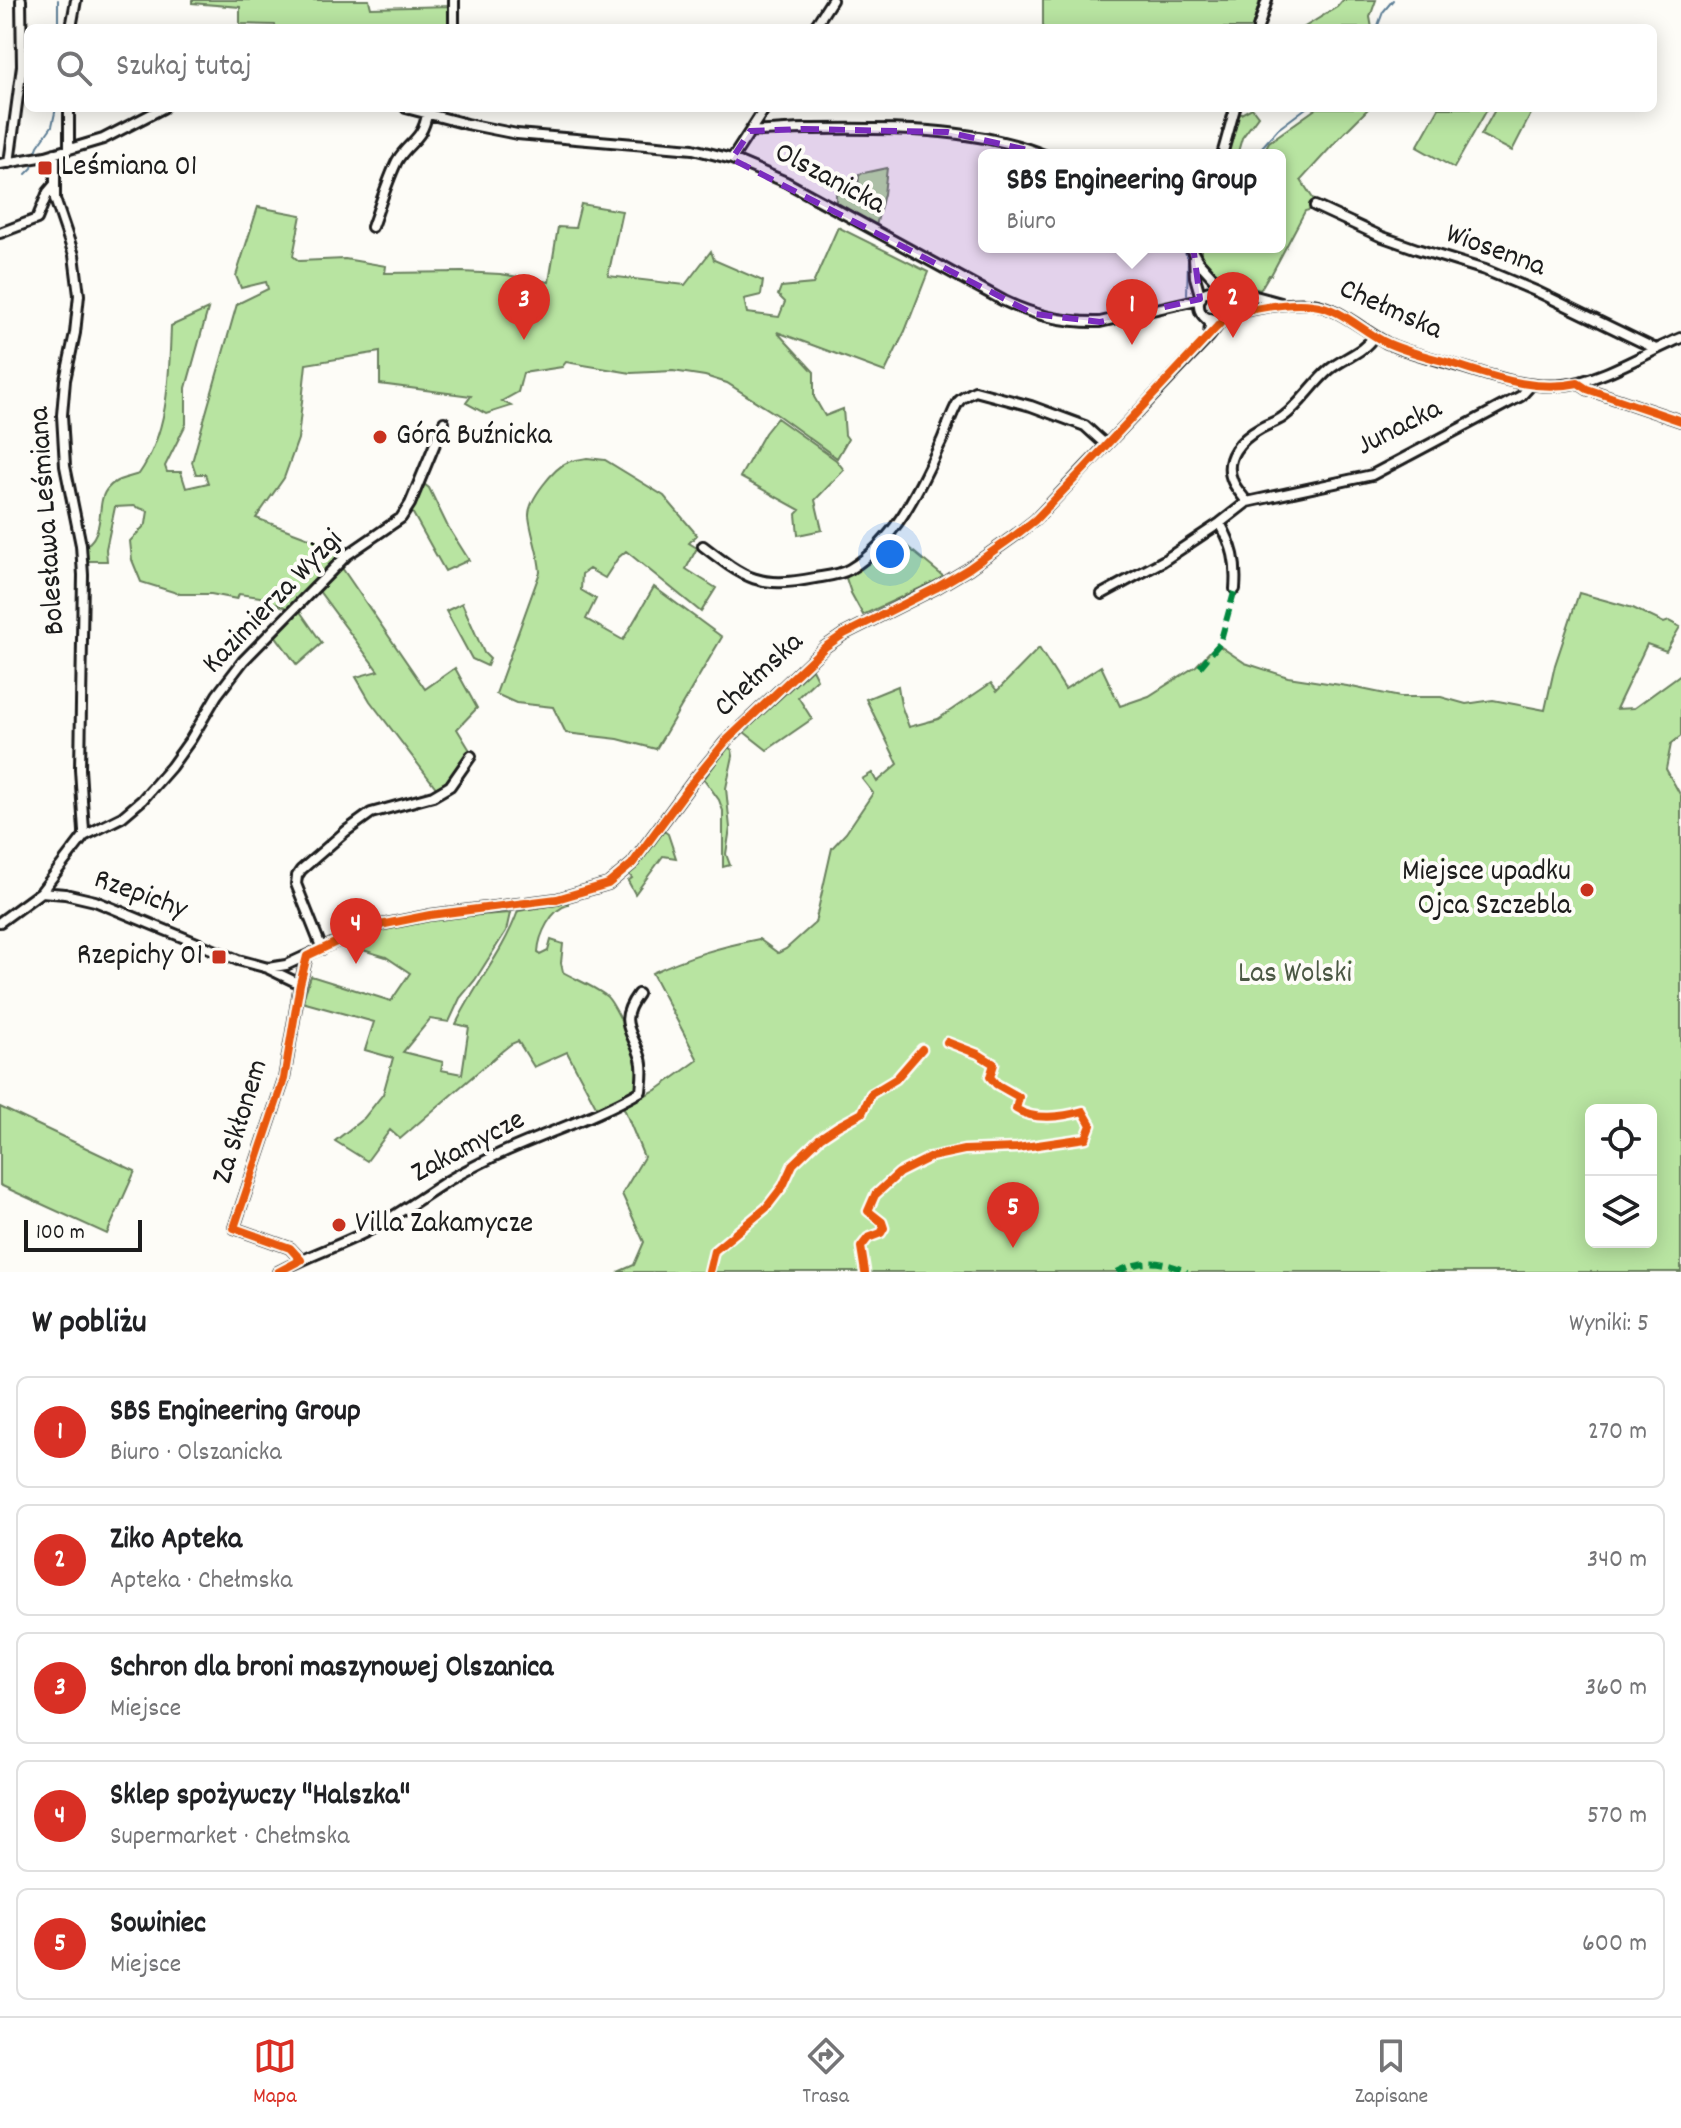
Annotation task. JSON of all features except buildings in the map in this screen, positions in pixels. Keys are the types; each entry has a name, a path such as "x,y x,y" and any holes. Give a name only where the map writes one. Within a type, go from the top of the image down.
{"street":[{"path":"21,0 22,66 4,163 55,153 118,133 156,112"},
{"path":"72,24 76,0"},
{"path":"454,0 454,24"},
{"path":"817,24 832,0"},
{"path":"1259,24 1267,0"},
{"path":"69,112 69,149"},
{"name":"Olszanicka","path":"420,112 441,112 493,130 693,149 732,159 786,182 1004,301 1034,314 1068,322 1100,322 1200,298"},
{"path":"732,159 762,112"},
{"path":"1224,149 1234,112"},
{"path":"372,227 399,158 419,137 427,114"},
{"path":"750,131 886,129 947,132 1023,149"},
{"path":"0,233 34,221 41,213 48,192 54,185 55,153"},
{"name":"Bolesława Leśmiana","path":"54,185 55,199 74,255 79,295 62,415 65,466 81,545 83,575 80,769 84,836"},
{"name":"Wiosenna","path":"1315,206 1405,245 1485,270 1538,292 1656,349"},
{"path":"1193,253 1202,313 1210,323 1209,337"},
{"path":"1196,253 1232,304 1226,316 1213,320 1202,313"},
{"path":"1200,298 1211,290 1227,293"},
{"name":"Chełmska","path":"1227,293 1244,293 1289,305"},
{"name":"Chełmska","path":"268,968 286,965 362,930 403,920 557,899 608,884 632,864 726,741 825,647 855,628 947,582 1035,520 1226,316 1247,310 1310,304 1344,316 1401,349 1508,382 1531,385"},
{"name":"Olszanicka","path":"1167,307 1185,307 1202,313"},
{"path":"1247,502 1233,482 1231,471 1230,460 1238,443 1259,428 1282,418 1332,367 1363,349 1374,336"},
{"path":"1531,385 1578,383 1681,338"},
{"path":"1578,383 1587,389 1681,421"},
{"name":"Junacka","path":"1102,594 1156,565 1247,502 1372,475 1521,396 1531,385"},
{"path":"703,546 740,574 762,581 796,582 849,570 869,554 895,525 914,498 959,401 975,391 1031,406 1085,426 1106,445"},
{"name":"Kazimierza Wyżgi","path":"84,836 122,817 142,800 171,767 217,695 243,661 347,555 401,518 410,504 444,422"},
{"path":"1220,523 1232,547 1235,589"},
{"path":"322,949 296,884 301,870 371,813 433,796 450,786 471,756"},
{"path":"0,922 41,892 84,836"},
{"name":"Rzepichy","path":"41,892 95,901 238,960 268,968"},
{"name":"Za Skłonem","path":"301,1260 290,1248 234,1228 284,1079 307,956"},
{"path":"268,968 300,984"},
{"name":"Zakamycze","path":"278,1272 378,1225 466,1170 613,1107 641,1091 641,1059 629,1030 627,1013 638,994"}],"highlighted area":[{"path":"803,129 947,132 1037,152 1159,209 1194,253 1200,299 1100,322 1034,314 732,159 750,131"}],"green space":[{"path":"192,0 369,0 371,8 452,6 451,24 240,24 240,7 192,3"},
{"path":"1043,0 1260,0 1253,24 1043,24"},
{"path":"1343,0 1376,0 1370,17 1371,24 1309,24"},
{"path":"1255,112 1258,116 1242,138 1239,149 1228,149 1237,116"},
{"path":"1311,112 1365,112 1301,180 1316,203 1313,209 1305,211 1286,247 1286,149 1265,149 1269,142"},
{"path":"1437,112 1486,112 1454,168 1417,147"},
{"path":"1494,112 1532,112 1512,151 1481,135"},
{"path":"887,168 876,226 836,202 836,190 858,189 859,174"},
{"path":"581,204 622,211 608,276 685,285 711,251 714,260 763,281 761,295 744,299 747,313 779,317 785,302 778,295 781,287 813,284 838,227 928,272 885,372 777,332 814,372 814,397 825,416 843,409 848,439 837,458 727,383 705,376 673,371 631,373 566,362 562,367 523,373 518,392 502,401 511,406 486,414 466,403 471,396 380,384 380,352 306,364 298,439 284,478 256,518 346,552 289,609 260,597 239,594 237,599 211,594 180,594 141,582 132,560 130,541 146,524 148,511 134,506 115,507 106,549 107,561 86,561 85,547 97,531 105,492 115,482 139,474 156,440 166,403 171,326 208,309 186,388 186,424 165,466 167,472 181,472 186,488 208,483 205,474 196,474 192,462 237,304 268,289 266,282 241,288 236,276 258,207 301,215 293,256 299,261 345,259 386,266 385,273 500,274 549,282 558,227 575,228"},
{"path":"1201,253 1283,253 1260,290 1220,274 1200,256"},
{"path":"777,418 836,460 844,470 815,500 822,530 798,535 796,514 800,510 740,477"},
{"path":"587,458 605,460 664,496 697,535 689,543 697,548 686,569 716,588 701,612 626,551 605,578 589,569 582,574 581,590 596,599 586,619 623,640 654,587 722,637 656,749 618,739 566,733 553,707 516,703 496,694 540,572 530,509 543,485 562,465"},
{"path":"424,484 469,560 445,571 411,510"},
{"path":"892,534 944,577 863,615 845,575"},
{"path":"340,565 425,689 455,668 477,708 457,729 471,752 454,777 437,789 370,701 356,677 378,671 319,591"},
{"name":"Las Wolski","path":"1579,593 1633,608 1680,627 1666,651 1647,644 1616,709 1634,708 1681,674 1681,736 1671,744 1666,769 1681,796 1681,1272 618,1272 634,1265 644,1242 622,1194 644,1157 623,1106 658,1089 698,1060 652,973 704,953 759,939 778,953 815,923 832,848 873,793 862,779 872,773 877,782 898,764 866,699 898,686 909,727 938,719 991,683 997,691 1039,648 1065,689 1101,666 1120,706 1149,696 1196,666 1215,646 1245,663 1288,677 1400,697 1441,697 1466,704 1493,700 1545,710 1555,665"},
{"path":"462,603 484,653 490,659 487,666 472,659 446,611"},
{"path":"299,610 322,643 297,665 275,635"},
{"path":"812,669 817,679 798,697 812,719 767,750 744,732"},
{"path":"728,747 733,756 726,788 730,828 726,854 730,865 723,867 723,811 704,779"},
{"path":"664,831 668,834 676,858 663,856 635,894 628,881 632,878 628,873"},
{"path":"568,903 547,924 538,952 540,955 548,951 551,940 563,944 563,972 610,1000 640,1062 637,1093 598,1110 567,1052 534,1067 518,1041 400,1139 390,1130 367,1161 335,1141 364,1118 383,1094 393,1058 365,1050 374,1022 302,1002 311,976 391,1001 410,973 386,957 346,945 345,942 385,928 437,918 510,913 506,931 460,998 449,1022 430,1019 403,1052 443,1062 441,1070 462,1074 469,1027 456,1024 505,941 518,911"},
{"path":"0,1107 135,1171 107,1234 0,1185"}],"waterway":[{"path":"58,0 58,24"},
{"path":"1378,24 1393,0"},
{"path":"35,155 52,126 55,112"},
{"path":"1260,149 1278,129 1301,112"},
{"path":"993,144 1010,149"},
{"path":"26,174 34,161"},
{"path":"1186,253 1187,294"}],"marked path":[{"path":"1200,667 1220,643 1235,589"},
{"path":"1117,1272 1152,1263 1187,1272"}],"cycle path":[{"path":"278,1272 301,1260 290,1248 234,1228 284,1079 307,956 362,930 380,925 430,915 557,899 608,884 632,864 726,741 825,647 968,569 1035,520 1228,315 1281,305 1323,307 1383,341 1406,350 1511,381 1544,386 1578,383 1587,389 1681,421"},
{"path":"865,1272 861,1247 868,1238 881,1233 884,1228 882,1222 868,1211 875,1195 899,1173 931,1157 964,1150 1017,1148 1086,1138 1091,1125 1083,1111 1040,1116 1016,1109 1019,1097 990,1077 994,1064 947,1042"},
{"path":"709,1272 714,1251 766,1208 783,1186 793,1164 820,1138 862,1113 871,1094 896,1079 922,1049"}],"place":[{"name":"Leśmiana 01","path":"45,168"},
{"name":"Ziko Apteka","path":"1233,338"},
{"name":"Schron dla broni maszynowej Olszanica","path":"524,340"},
{"name":"SBS Engineering Group","path":"1132,345"},
{"name":"Góra Buźnicka","path":"380,437"},
{"name":"Miejsce upadku Ojca Szczebla","path":"1587,890"},
{"name":"Rzepichy 01","path":"219,957"},
{"name":"Sklep spożywczy \"Halszka\"","path":"356,964"},
{"name":"Villa Zakamycze","path":"339,1225"},
{"name":"Sowiniec","path":"1013,1248"}]}
